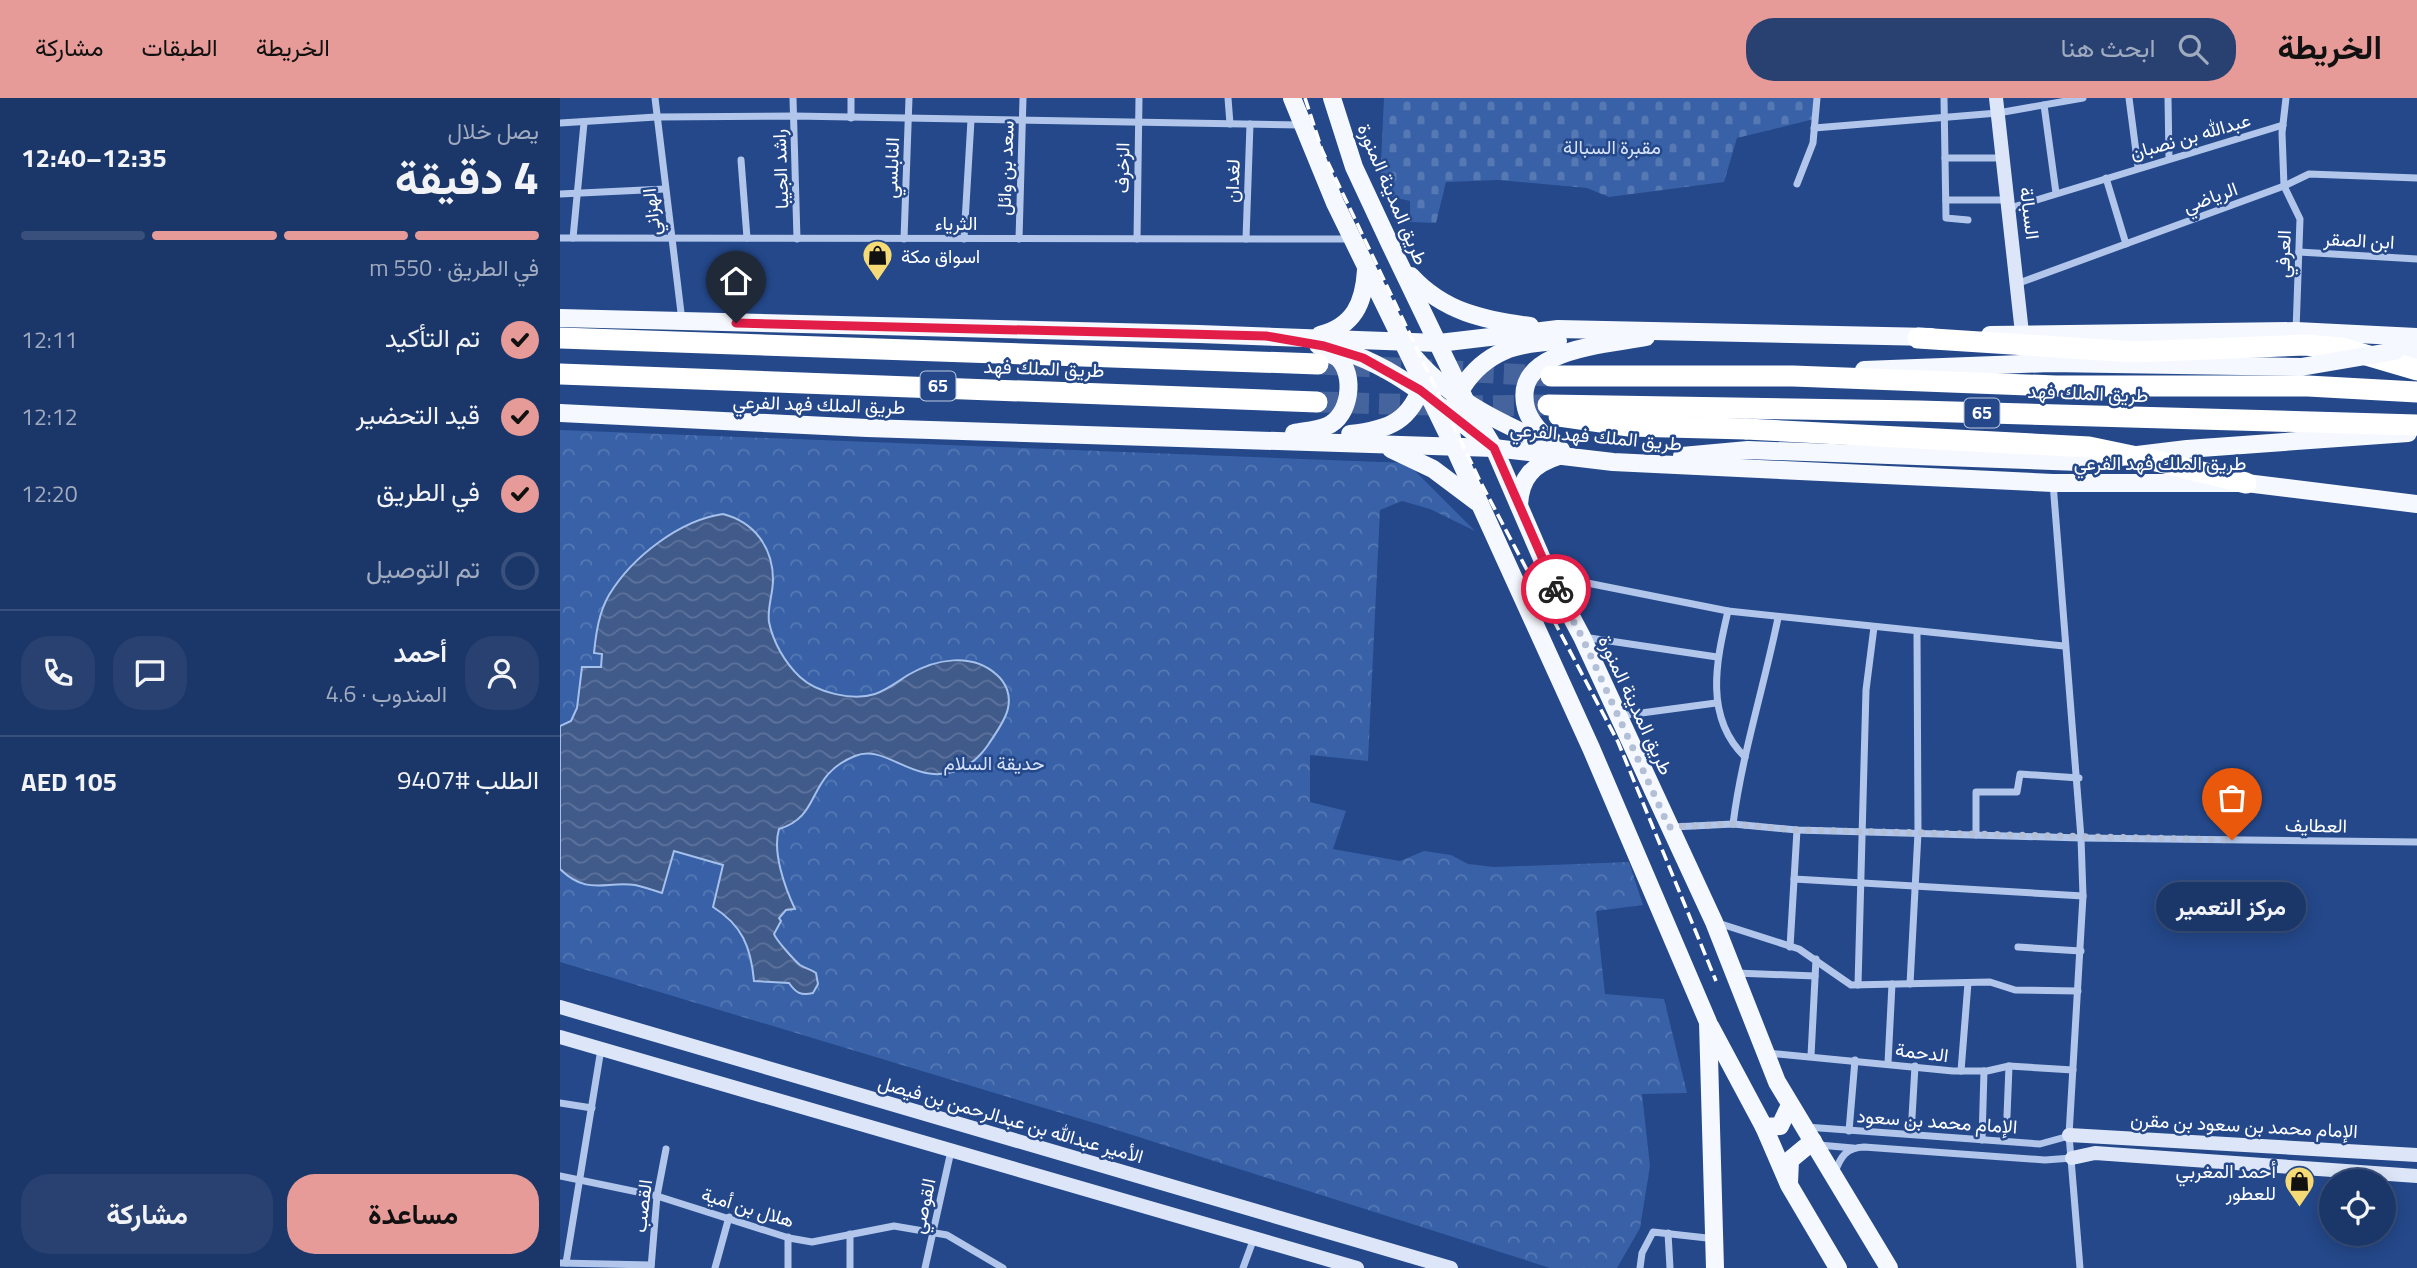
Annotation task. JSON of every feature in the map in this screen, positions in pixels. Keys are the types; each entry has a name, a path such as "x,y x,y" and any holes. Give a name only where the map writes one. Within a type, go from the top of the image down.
{"highway":[{"name":"طريق الملك فهد","path":"560,338 1318,364"},
{"path":"1918,338 2136,352 2304,345 2342,348 2417,370"},
{"name":"طريق الملك فهد","path":"560,374 1317,402"},
{"name":"طريق الملك فهد","path":"1551,376 1793,376 2056,386 2308,386 2417,392"},
{"name":"طريق الملك فهد","path":"2246,483 2089,447 1746,429 1629,426 1552,411 1919,411 2417,425"}],"main road":[{"path":"1292,98 1353,240 1454,447 1591,748 1708,1022 1764,1127 1789,1185 1838,1268"},
{"name":"طريق المدينة المنورة","path":"1332,98 1354,167 1461,395 1494,448 1549,575 1619,716 1714,922 1790,1105 1889,1268"},
{"name":"السبالة","path":"1996,98 2019,283 2022,333"},
{"path":"1400,265 1438,301 1459,311 1493,320 1558,329 1918,338 2022,333 2243,334 2297,331 2417,337"},
{"path":"1311,337 1340,328 1358,310 1365,287 1366,267"},
{"path":"560,318 1311,337 1438,344 1558,329"},
{"path":"1454,447 1451,414 1461,395 1476,369 1506,350 1551,341 1680,330"},
{"path":"1614,461 1548,439 1526,410 1525,394 1529,378 1538,366 1552,356 1680,330"},
{"path":"1266,336 1324,346 1363,358 1424,385 1461,395 1510,428 1569,454 1614,461 1748,450 2079,461 2187,449 2417,432"},
{"path":"1263,438 1328,426 1341,415 1349,391 1346,373 1339,359 1323,350 1266,336"},
{"path":"1263,438 1380,430 1397,422 1414,406 1438,344"},
{"path":"1793,376 1839,371 2050,363 2301,367 2395,351 2417,352"},
{"path":"1424,385 1451,414 1494,448"},
{"name":"طريق الملك فهد الفرعي","path":"560,413 867,428 1263,438 1494,448 1614,461 2053,483 2246,483 2417,504"},
{"path":"1378,443 1433,469 1480,504"},
{"path":"1519,505 1526,475 1542,462 1562,456"},
{"name":"الأمير عبدالله بن عبدالرحمن بن فيصل","path":"560,1007 1451,1268"},
{"path":"1708,1022 1715,1268"},
{"path":"560,1037 1349,1267"},
{"path":"1764,1127 1780,1126 1790,1105"},
{"name":"الإمام محمد بن سعود بن مقرن","path":"2069,1135 2417,1155"},
{"path":"1789,1185 1790,1160 1814,1143"},
{"name":"الإمام محمد بن سعود بن مقرن","path":"2072,1158 2095,1153 2417,1176"}],"street":[{"name":"الهزاني","path":"655,98 682,321"},
{"name":"راشد الجيبا","path":"793,98 797,239"},
{"path":"851,98 851,118"},
{"name":"النابلسي","path":"904,239 909,98"},
{"name":"سعد بن وائل","path":"1019,239 1023,98"},
{"name":"الزخرف","path":"1137,239 1139,98"},
{"path":"1228,98 1230,124"},
{"path":"1797,184 1813,143 1817,98"},
{"path":"1944,98 1946,218 1968,220"},
{"path":"2025,98 2026,108"},
{"path":"1814,128 1998,113 2083,98"},
{"path":"2129,98 2138,167"},
{"path":"2168,98 2169,158"},
{"name":"العرفي","path":"2286,98 2283,125 2284,186 2300,219 2297,331"},
{"path":"2044,105 2056,193"},
{"path":"560,123 656,117 794,116 1302,125"},
{"path":"964,239 971,120"},
{"path":"573,238 584,123"},
{"name":"لغدان","path":"1246,239 1250,124"},
{"name":"عبدالله بن نصبان","path":"1946,200 2009,204 2056,193 2283,125"},
{"path":"1945,158 2003,158"},
{"path":"741,160 747,238"},
{"name":"الرياضي","path":"2019,283 2284,186 2309,174 2417,178"},
{"path":"2106,177 2126,244"},
{"path":"560,194 665,189"},
{"name":"الثرياء","path":"560,238 1353,240"},
{"name":"ابن الصقر","path":"2299,252 2417,259"},
{"path":"2053,483 2064,646 2078,778 2083,895 2069,1135 2080,1268"},
{"path":"1549,575 1728,611 1778,618 2064,646"},
{"path":"1728,611 1717,657 1716,703 1731,743 1745,757"},
{"path":"1733,824 1745,757 1778,618"},
{"path":"1858,985 1860,832 1866,690 1874,626"},
{"path":"1910,984 1918,833 1917,632"},
{"path":"1582,637 1717,657"},
{"path":"1619,716 1716,703"},
{"path":"1976,835 1976,792 2017,792 2020,774 2078,778"},
{"name":"العطايف","path":"1669,827 1733,824 1797,830 2081,838 2417,842"},
{"path":"1790,947 1797,830"},
{"path":"1794,879 2083,895"},
{"path":"1714,922 1816,958 1851,985 1990,982 2015,990 2078,991"},
{"path":"2018,947 2081,951"},
{"path":"1811,1056 1816,958"},
{"path":"1734,973 1815,976"},
{"path":"1961,1071 1968,983"},
{"path":"1888,1063 1892,984"},
{"path":"601,1049 580,1180 563,1263 651,1267"},
{"name":"الدحمة","path":"1768,1053 1961,1071 1984,1071 2009,1066 2073,1070"},
{"path":"1849,1130 1855,1060"},
{"path":"1911,1134 1915,1066"},
{"path":"2007,1116 2009,1066"},
{"path":"1982,1140 1984,1071"},
{"path":"560,1103 592,1108"},
{"name":"الإمام محمد بن سعود","path":"1801,1126 2040,1144 2069,1135"},
{"name":"الإمام محمد بن سعود","path":"1814,1143 2046,1160 2072,1158"},
{"name":"الإمام محمد بن سعود","path":"1833,1175 1842,1155 1854,1148"},
{"name":"القصب","path":"651,1267 657,1196 666,1149"},
{"name":"القوصي","path":"925,1268 951,1151"},
{"name":"هلال بن أمية","path":"560,1176 657,1196 812,1242 894,1226 947,1235 991,1265 1003,1268"},
{"path":"715,1268 729,1216"},
{"path":"1640,1268 1642,1253 1653,1232 1707,1238"},
{"path":"1668,1233 1670,1268"},
{"path":"850,1234 850,1268"},
{"path":"788,1237 788,1268"},
{"path":"1243,1268 1254,1238"}],"green space":[{"name":"مقبرة السبالة","path":"1384,98 1818,98 1814,119 1737,138 1724,182 1609,197 1587,188 1498,180 1446,182 1436,223 1410,222 1410,201 1384,195 1380,184"},
{"name":"حديقة السلام","path":"560,430 1407,463 1475,531 1430,509 1402,501 1380,510 1368,761 1310,755 1310,802 1346,811 1333,849 1400,861 1424,851 1451,855 1468,864 1494,867 1629,862 1643,905 1596,911 1605,994 1664,999 1687,1093 1642,1094 1650,1166 1640,1228 1617,1268 1550,1268 1101,1125 560,962"}],"water":[{"path":"723,514 744,523 752,530 760,538 770,557 773,580 769,612 771,630 785,659 807,683 836,694 866,696 884,690 919,669 953,660 976,663 987,668 1003,682 1008,694 1007,713 1000,727 981,754 966,766 941,774 926,773 878,755 855,756 839,764 828,774 802,815 793,823 779,829 778,859 795,909 786,910 779,918 781,921 774,934 798,963 816,973 818,984 813,993 809,994 799,993 789,983 754,981 743,938 731,921 713,907 723,865 674,851 662,893 635,885 588,885 560,869 560,726 571,721 577,708 582,667 601,667 602,654 594,653 603,608 609,595 630,567 659,542 690,524"}],"tunnel":[{"path":"1318,364 1549,376"},
{"path":"1317,402 1430,405"},
{"path":"1462,406 1548,405"}],"railway":[{"path":"1305,98 1322,150 1481,483 1618,742 1716,981"}],"way so far":[{"path":"1556,589 1582,637 1669,827 1733,824 1797,830 2232,840"}],"place":[{"name":"اسواق مكة","path":"878,283"},
{"name":"مركز التعمير","path":"2232,840"},
{"name":"أحمد المغربي للعطور","path":"2299,1209"}],"route":[{"path":"736,323 1266,336 1324,346 1363,358 1420,390 1494,448 1556,589"}]}
